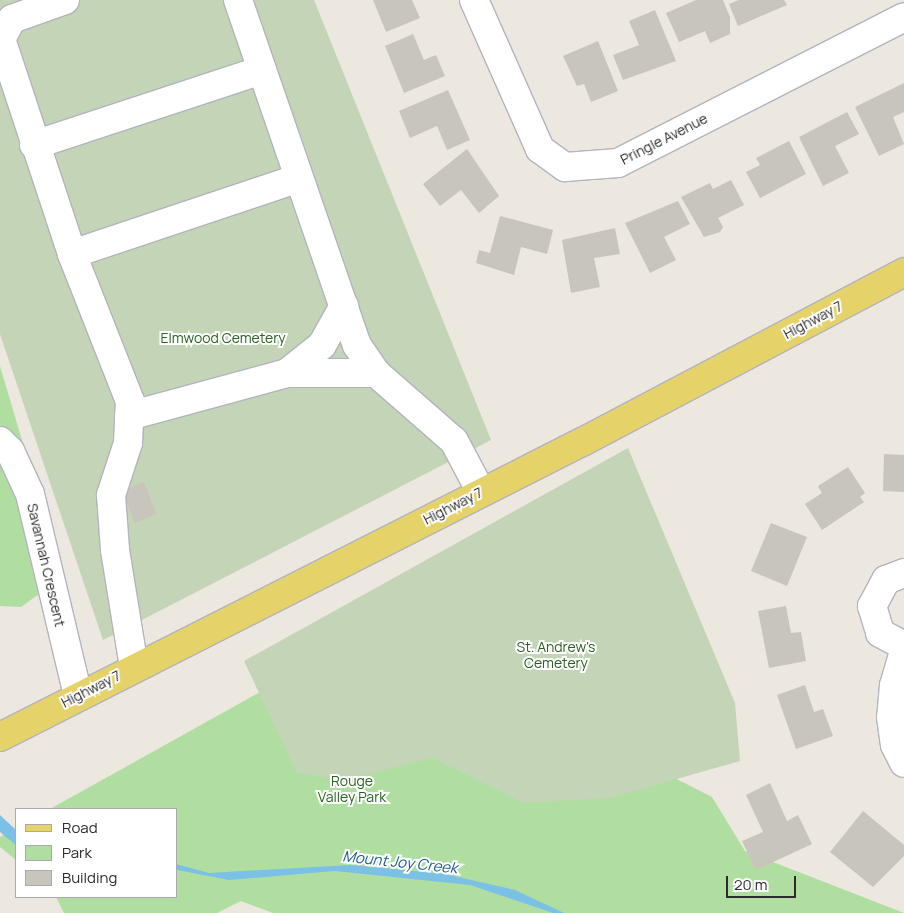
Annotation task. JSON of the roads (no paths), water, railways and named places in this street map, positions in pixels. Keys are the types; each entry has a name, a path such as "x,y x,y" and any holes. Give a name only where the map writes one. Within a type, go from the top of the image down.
{"main road":[{"name":"Highway 7","path":"0,737 78,695 584,441 904,272"}],"street":[{"path":"65,0 12,18 1,39 34,145 72,254 130,401 128,443 111,495 115,550 134,667"},
{"path":"238,0 357,344 376,373 454,441 481,492"},
{"name":"Pringle Avenue","path":"474,0 540,149 565,167 618,164 904,17"},
{"path":"34,145 262,70"},
{"path":"72,254 299,178"},
{"path":"287,372 322,345 344,306"},
{"path":"129,416 287,372 376,373"},
{"name":"Savannah Crescent","path":"0,441 10,450 30,494 78,695"},
{"path":"904,573 886,580 872,606 880,633 904,646"},
{"path":"904,651 894,685 891,717 895,745 904,763"}],"water":[{"path":"0,815 15,829 15,844 0,832"},
{"path":"178,865 209,873 351,865 445,874 515,890 564,913 553,913 470,885 335,871 229,880 178,870"}],"park label":[{"name":"Elmwood Cemetery","path":"223,338"},
{"name":"St. Andrew's Cemetery","path":"556,656"},
{"name":"Rouge Valley Park","path":"352,790"}],"water label":[{"name":"Mount Joy Creek","path":"400,862"}]}
